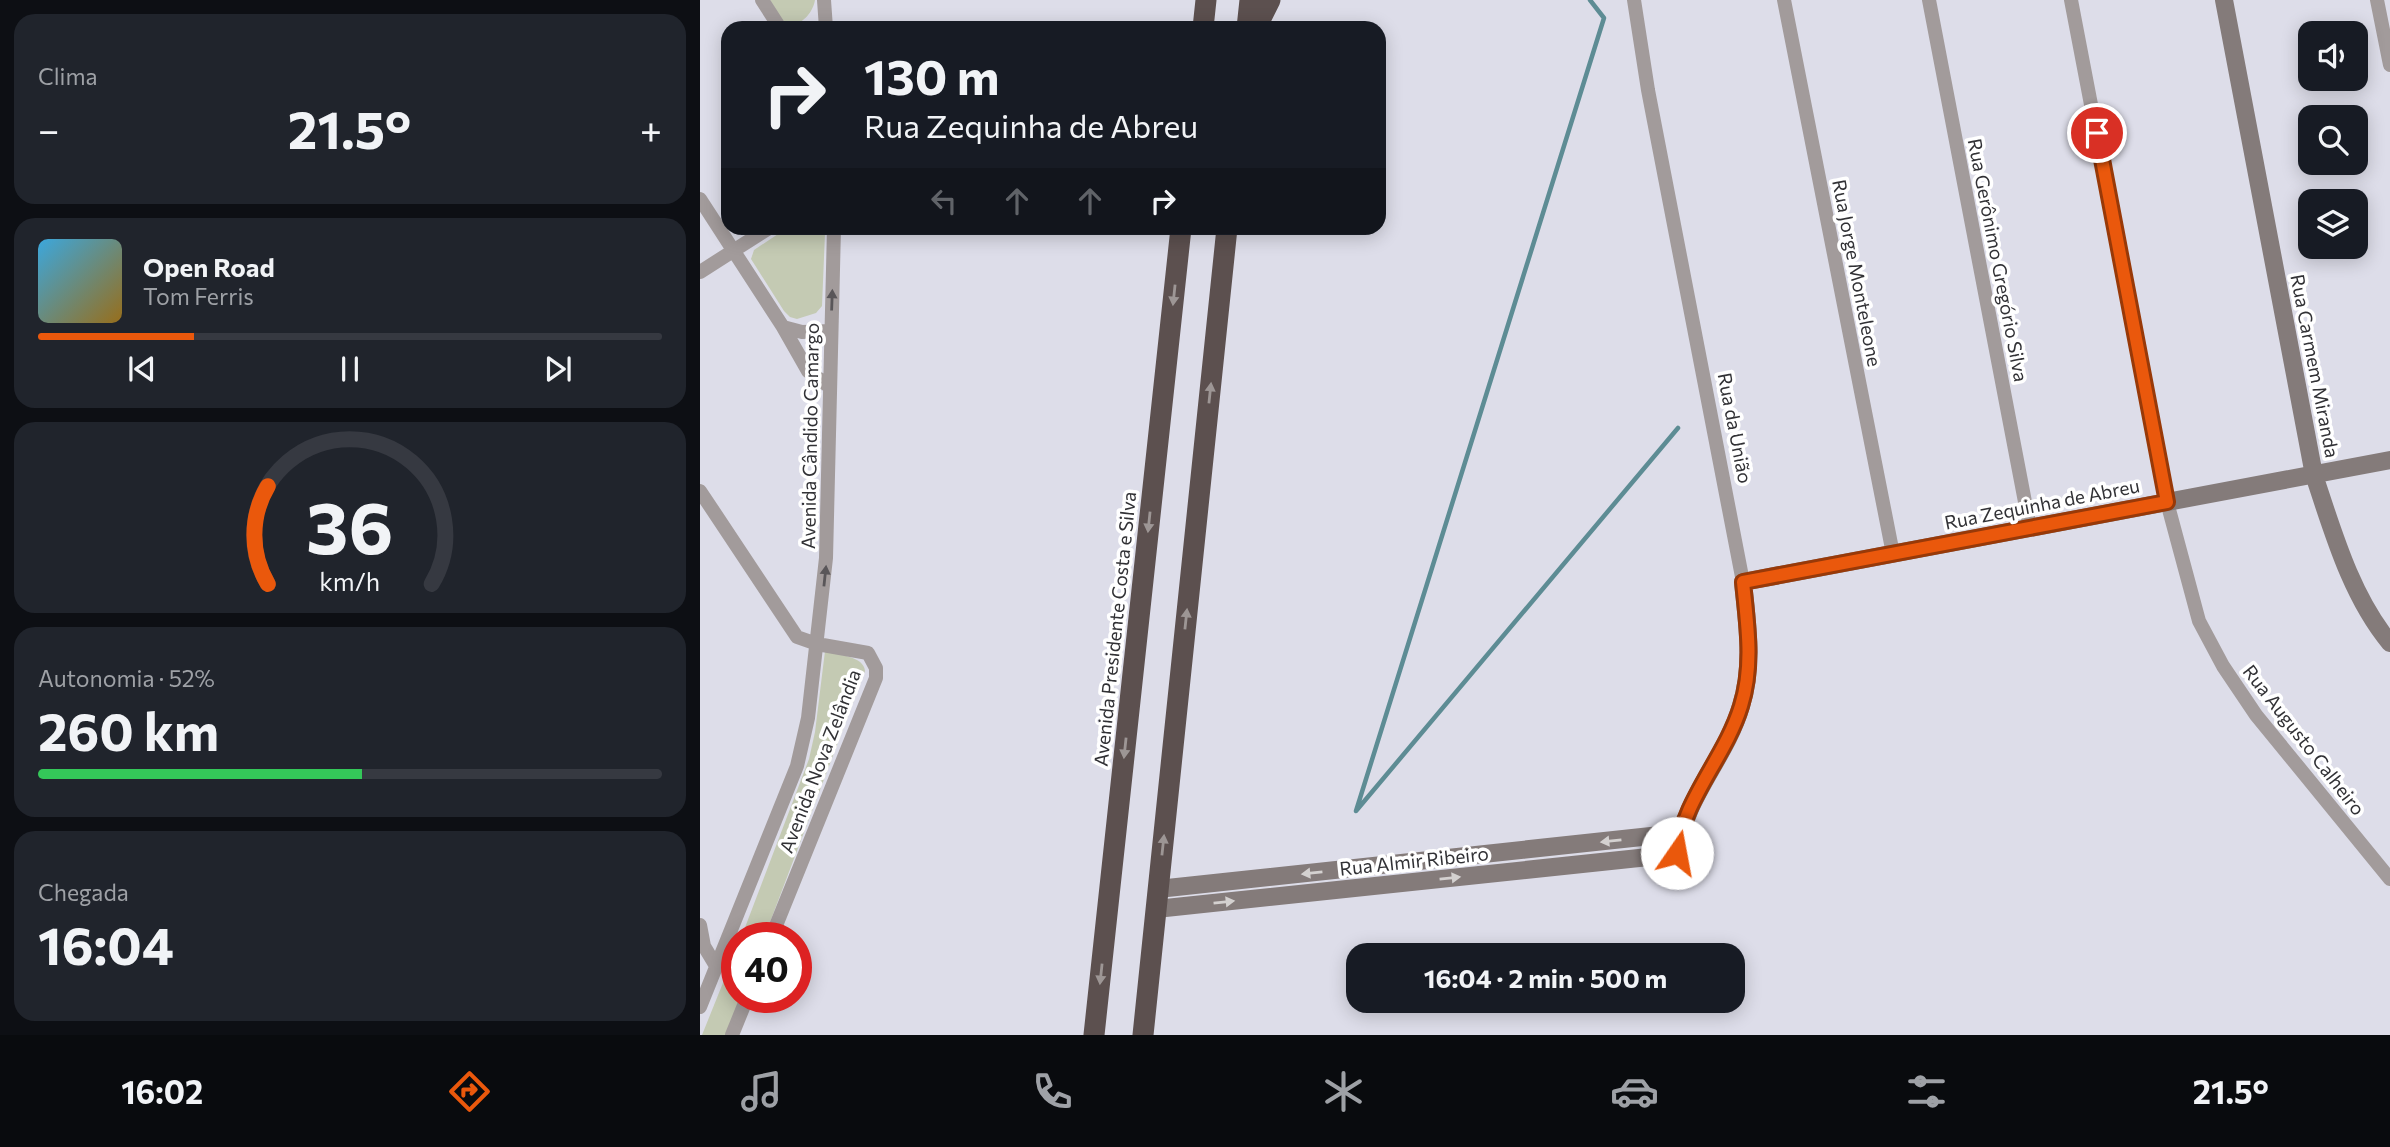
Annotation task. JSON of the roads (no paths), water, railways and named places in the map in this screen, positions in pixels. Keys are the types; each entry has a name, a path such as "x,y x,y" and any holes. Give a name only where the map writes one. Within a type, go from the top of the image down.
{"highway":[{"path":"1204,21 1206,0"},
{"path":"1248,21 1250,0"},
{"path":"1259,21 1270,0"},
{"name":"Avenida Presidente Costa e Silva","path":"1094,1035 1180,235"},
{"path":"1143,1035 1226,235"}],"street":[{"path":"762,0 776,21"},
{"path":"824,0 826,21"},
{"name":"Rua da União","path":"1634,0 1651,103 1743,582 1750,653 1742,705 1728,737 1685,815 1679,833 1677,853"},
{"name":"Rua Jorge Monteleone","path":"1784,0 1893,554"},
{"name":"Rua Gerônimo Gregório Silva","path":"1929,0 2030,528"},
{"name":"Rua Augusto Calheiro","path":"2071,0 2167,502 2199,621 2223,666 2256,715 2390,879"},
{"name":"Rua Carmem Miranda","path":"2224,0 2314,474 2339,549 2359,594 2377,627 2390,643"},
{"path":"2377,0 2390,65"},
{"path":"700,199 721,231"},
{"path":"723,235 808,371 830,387"},
{"path":"700,272 758,235"},
{"name":"Avenida Cândido Camargo","path":"817,644 826,558 834,235"},
{"path":"783,327 802,332 831,331"},
{"name":"Rua Zequinha de Abreu","path":"1743,582 2390,460"},
{"path":"700,491 791,631 803,641 817,644"},
{"name":"Avenida Nova Zelândia","path":"700,1007 797,766 808,718 817,644 868,653 876,667 876,678 777,922"},
{"name":"Rua Almir Ribeiro","path":"1157,899 1679,833"},
{"name":"Rua Almir Ribeiro","path":"1157,899 1677,853"},
{"path":"700,925 704,946 716,966"},
{"path":"732,1035 741,1013"}],"waterway":[{"path":"1590,0 1604,18 1356,811 1678,428"}]}
